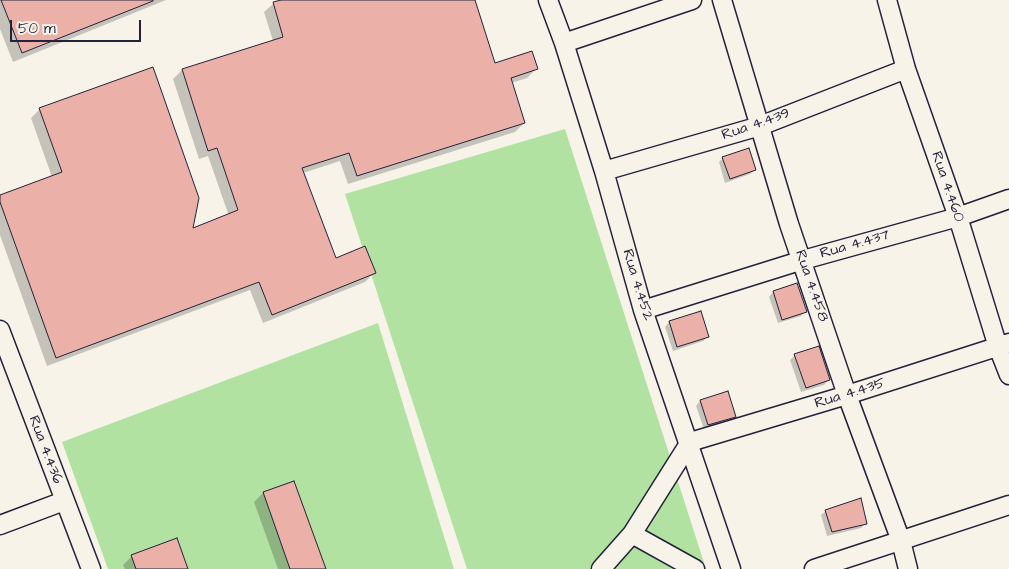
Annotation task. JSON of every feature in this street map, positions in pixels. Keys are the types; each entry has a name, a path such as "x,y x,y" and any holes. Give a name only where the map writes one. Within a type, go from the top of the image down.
{"street":[{"name":"Rua 4.452","path":"548,0 564,43 604,172 644,310 690,442 731,569"},
{"path":"564,43 692,0"},
{"name":"Rua 4.458","path":"722,0 789,224 803,260 847,395 901,541 908,569"},
{"name":"Rua 4.460","path":"887,0 906,69 1003,345 1009,374"},
{"name":"Rua 4.439","path":"604,172 760,126 906,69"},
{"name":"Rua 4.437","path":"644,310 803,260 958,217 1009,199"},
{"name":"Rua 4.436","path":"0,330 6,363 91,569"},
{"name":"Rua 4.435","path":"690,442 847,395 1003,345"},
{"path":"602,569 632,534 690,442"},
{"path":"0,526 64,501"},
{"path":"814,569 1009,505"},
{"path":"632,534 695,569"}],"green space":[{"path":"565,129 706,569 467,569 345,194"},
{"path":"378,323 454,569 108,569 62,442"}],"building":[{"path":"1,0 153,0 153,1 22,53"},
{"path":"281,0 475,0 495,63 532,51 538,69 511,78 525,123 357,176 349,153 302,168 336,258 365,246 376,273 272,315 259,282 56,358 0,202 0,195 62,172 39,108 153,67 199,198 193,228 238,210 217,148 208,151 182,69 283,37 273,2"},
{"path":"749,148 756,170 730,179 722,157"},
{"path":"797,283 807,312 782,320 773,291"},
{"path":"701,311 709,337 677,347 669,321"},
{"path":"819,346 830,380 806,388 794,354"},
{"path":"728,391 736,417 708,425 700,400"},
{"path":"294,481 326,569 290,569 263,492"},
{"path":"861,498 867,524 832,532 825,510"},
{"path":"177,538 188,569 136,569 131,555"}]}
